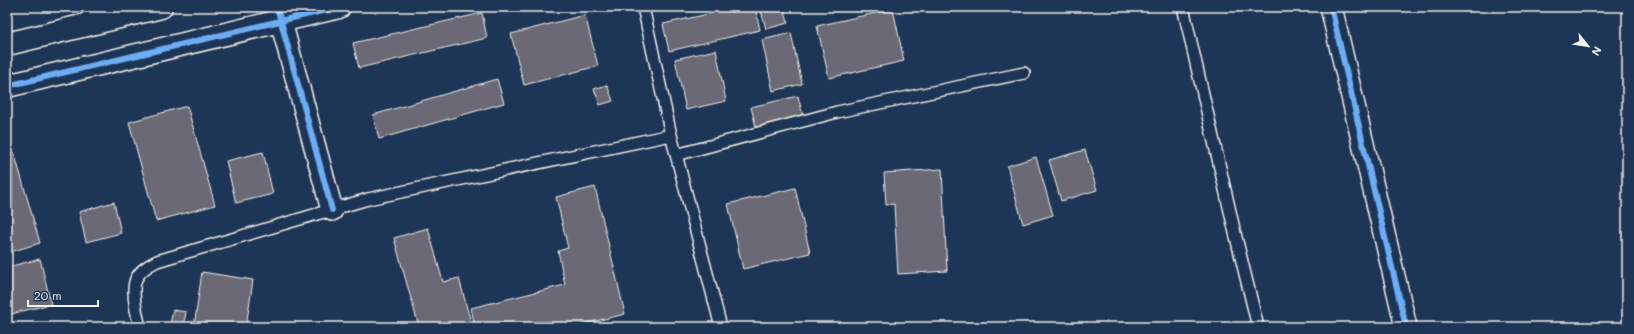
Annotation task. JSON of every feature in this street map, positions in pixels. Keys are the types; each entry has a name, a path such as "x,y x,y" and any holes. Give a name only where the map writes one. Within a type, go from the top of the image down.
{"street":[{"path":"85,26 104,7"},
{"path":"7,44 161,7"},
{"path":"7,86 278,14 339,7"},
{"path":"1331,7 1406,327"},
{"path":"278,14 332,210"}],"lane":[{"path":"643,7 671,135 721,327"},
{"path":"1184,7 1235,233 1258,327"},
{"path":"676,155 837,112 1024,73"},
{"path":"140,327 135,305 135,280 145,268 157,261 368,199 671,135"}],"building":[{"path":"712,7 755,7 760,30 669,51 663,24 713,13"},
{"path":"760,7 784,7 788,23 766,29"},
{"path":"893,9 904,61 829,78 817,26"},
{"path":"482,13 487,38 359,68 353,43"},
{"path":"585,15 598,66 524,85 511,34"},
{"path":"791,33 802,84 773,91 762,40"},
{"path":"716,50 726,101 686,110 675,59"},
{"path":"497,79 504,103 379,139 373,115"},
{"path":"607,85 613,101 600,105 594,89"},
{"path":"798,96 803,116 756,127 751,107"},
{"path":"187,106 215,205 156,221 129,122"},
{"path":"1085,150 1097,190 1061,201 1049,160"},
{"path":"14,152 40,243 7,253 7,154"},
{"path":"263,152 273,194 236,203 226,161"},
{"path":"1036,157 1053,215 1023,224 1007,166"},
{"path":"942,169 947,271 898,274 894,204 886,205 884,173"},
{"path":"595,187 625,314 571,327 475,327 471,308 565,285 558,251 568,248 556,197"},
{"path":"795,188 810,253 743,269 728,204"},
{"path":"114,202 121,233 86,242 79,212"},
{"path":"428,228 443,282 459,278 472,327 419,327 394,238"},
{"path":"40,259 51,304 7,315 7,267"},
{"path":"202,272 253,280 246,327 194,327"},
{"path":"173,310 186,312 183,327 170,325"}],"cycle path":[{"path":"277,7 332,210"},
{"path":"7,86 339,7"},
{"path":"1331,7 1406,327"}]}
